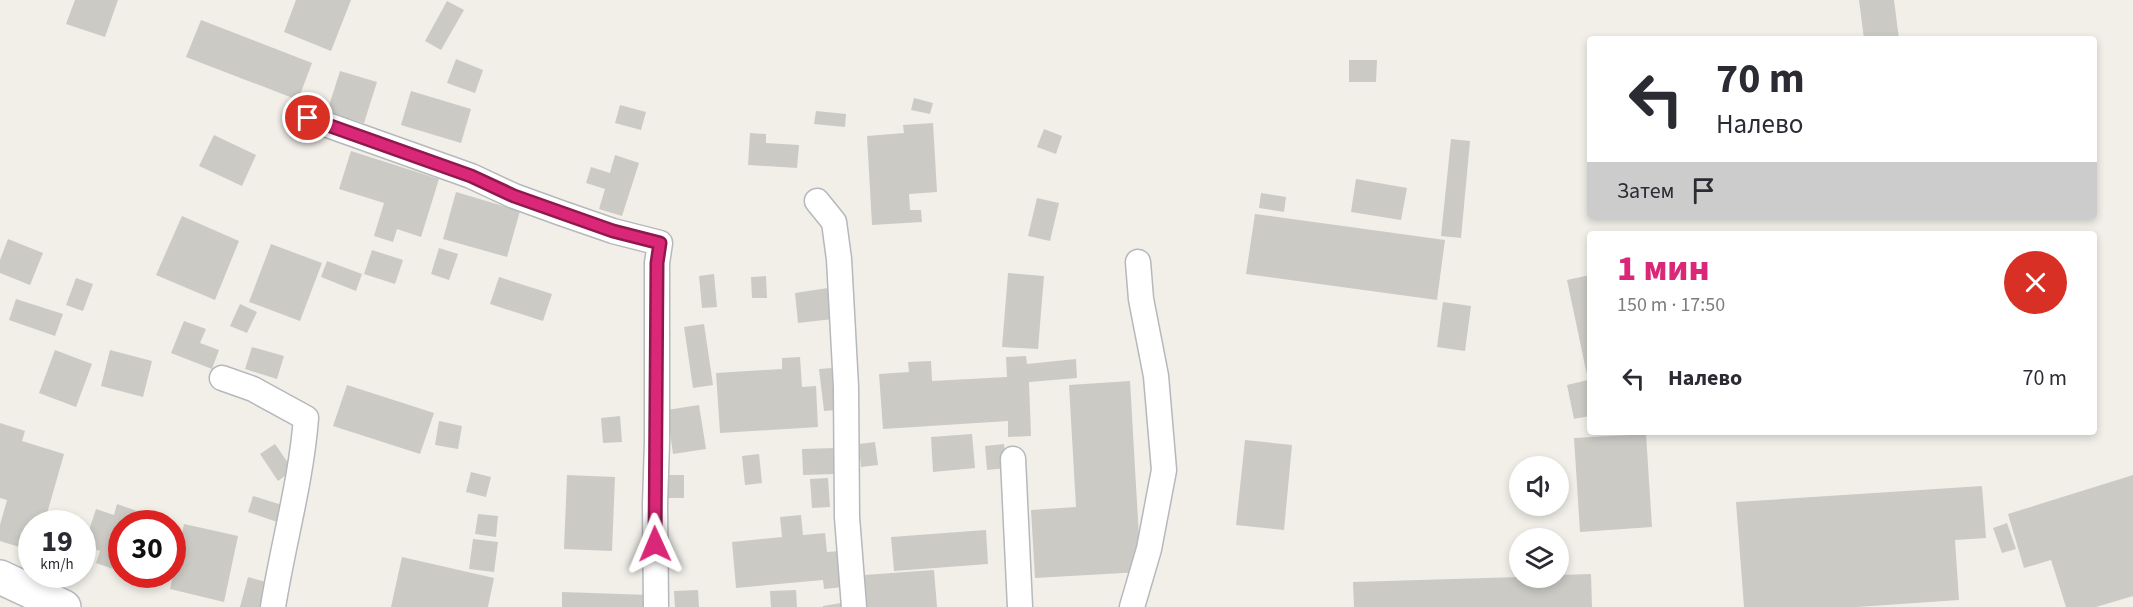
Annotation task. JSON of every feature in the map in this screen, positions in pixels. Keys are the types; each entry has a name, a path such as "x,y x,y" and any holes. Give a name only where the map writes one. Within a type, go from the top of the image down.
{"street":[{"path":"308,118 471,176 514,196 613,231 660,243 657,263 656,607"},
{"path":"817,201 834,222 840,259 846,387 847,517 854,607"},
{"path":"1132,607 1149,549 1164,470 1156,376 1141,299 1138,262"},
{"path":"222,378 252,388 306,418 303,454 273,607"},
{"path":"1013,459 1020,607"},
{"path":"0,577 64,607"}],"building":[{"path":"75,0 118,0 105,37 66,24"},
{"path":"296,0 351,0 331,51 284,32"},
{"path":"1859,0 1894,0 1899,36 1864,36"},
{"path":"447,1 464,10 441,50 425,41"},
{"path":"201,20 312,63 298,100 186,57"},
{"path":"456,59 483,70 475,93 447,83"},
{"path":"1349,60 1377,60 1376,82 1349,82"},
{"path":"340,71 377,82 364,123 327,112"},
{"path":"411,91 471,109 461,143 401,125"},
{"path":"914,98 933,103 930,114 911,110"},
{"path":"620,105 646,112 641,130 615,123"},
{"path":"816,111 846,114 845,127 814,124"},
{"path":"933,123 937,192 909,194 910,210 921,210 922,222 872,225 867,136 904,133 903,125"},
{"path":"1044,129 1062,136 1056,154 1037,147"},
{"path":"750,133 766,134 766,143 799,145 797,168 748,165"},
{"path":"214,135 256,155 242,186 199,166"},
{"path":"1451,139 1470,141 1461,238 1441,236"},
{"path":"351,151 439,179 421,237 397,229 393,242 374,236 384,203 339,189"},
{"path":"615,155 639,163 622,216 599,209 605,189 586,183 591,167 610,173"},
{"path":"1356,179 1407,188 1401,220 1351,212"},
{"path":"456,192 520,211 507,257 443,239"},
{"path":"1261,193 1286,197 1284,212 1259,208"},
{"path":"1037,198 1059,203 1050,241 1028,236"},
{"path":"1255,214 1445,240 1437,300 1246,274"},
{"path":"182,216 239,241 215,300 156,275"},
{"path":"8,239 43,253 30,285 0,273 0,260"},
{"path":"271,244 322,263 300,321 249,302"},
{"path":"439,248 458,254 449,280 431,274"},
{"path":"372,250 403,260 395,284 364,274"},
{"path":"327,261 362,274 356,291 321,277"},
{"path":"1008,273 1044,276 1038,349 1002,347"},
{"path":"714,274 717,307 702,308 699,276"},
{"path":"766,276 767,298 752,298 751,277"},
{"path":"1587,276 1587,375 1567,280"},
{"path":"499,277 552,294 543,321 490,304"},
{"path":"76,278 93,284 83,311 66,305"},
{"path":"828,288 833,319 798,323 795,293"},
{"path":"16,299 63,314 55,336 9,320"},
{"path":"1443,302 1471,306 1465,351 1437,347"},
{"path":"240,304 257,312 247,333 230,326"},
{"path":"184,321 206,329 200,343 219,350 212,369 171,353"},
{"path":"704,324 713,385 693,388 684,327"},
{"path":"252,347 284,356 277,379 245,369"},
{"path":"55,350 92,364 76,407 39,393"},
{"path":"110,350 152,361 143,397 101,386"},
{"path":"1026,356 1027,364 1076,359 1077,378 1029,382 1031,436 1008,437 1008,421 883,429 879,374 909,372 908,362 931,361 932,381 1007,377 1006,357"},
{"path":"800,357 802,387 816,386 818,427 720,433 716,373 782,369 782,358"},
{"path":"832,368 837,410 824,411 819,369"},
{"path":"1587,380 1587,417 1574,419 1567,385"},
{"path":"1130,381 1141,572 1035,578 1031,510 1076,507 1069,385"},
{"path":"347,385 434,413 420,454 333,426"},
{"path":"699,405 706,449 673,454 667,410"},
{"path":"620,416 622,442 603,443 601,418"},
{"path":"439,421 462,426 458,449 435,445"},
{"path":"0,423 25,431 22,441 64,454 48,510 18,510 18,547 0,541 0,525 7,500 0,498"},
{"path":"972,434 975,468 933,472 931,437"},
{"path":"1646,435 1652,527 1580,532 1574,438"},
{"path":"1245,440 1292,445 1284,530 1236,525"},
{"path":"875,442 878,465 861,467 859,444"},
{"path":"275,444 293,470 278,481 260,454"},
{"path":"1004,444 1007,468 987,470 985,446"},
{"path":"835,448 835,474 803,475 802,449"},
{"path":"759,454 762,483 745,485 742,456"},
{"path":"471,472 491,477 486,497 466,492"},
{"path":"567,475 615,477 612,551 564,549"},
{"path":"667,475 684,475 684,498 667,498"},
{"path":"2133,475 2133,596 2096,607 2066,607 2051,560 2024,568 2008,514"},
{"path":"828,478 830,507 812,508 810,479"},
{"path":"1982,486 1986,538 1955,540 1959,600 1857,607 1744,607 1736,502"},
{"path":"253,496 282,505 277,522 248,512"},
{"path":"117,504 134,510 115,510"},
{"path":"96,509 108,513 108,567 96,563 100,551 96,550"},
{"path":"478,514 498,516 496,537 475,534"},
{"path":"801,515 803,535 825,533 827,552 839,551 843,587 824,589 823,580 736,588 732,542 782,537 780,517"},
{"path":"2007,523 2016,549 2002,553 1993,528"},
{"path":"186,524 238,536 224,602 170,589 186,588"},
{"path":"986,530 988,564 894,571 891,537"},
{"path":"473,539 498,542 494,572 469,569"},
{"path":"402,557 494,578 488,607 391,607"},
{"path":"934,570 937,607 867,607 864,575"},
{"path":"1591,574 1592,607 1354,607 1353,582 1509,577 1509,588 1569,588 1569,575"},
{"path":"248,577 270,583 264,607 240,607"},
{"path":"698,590 699,607 675,607 674,591"},
{"path":"796,590 797,607 771,607 770,591"},
{"path":"562,592 649,595 649,607 562,607"},
{"path":"841,603 841,607 823,607 823,606"}],"route":[{"path":"308,118 471,176 514,196 613,231 660,243 657,263 655,544"}]}
